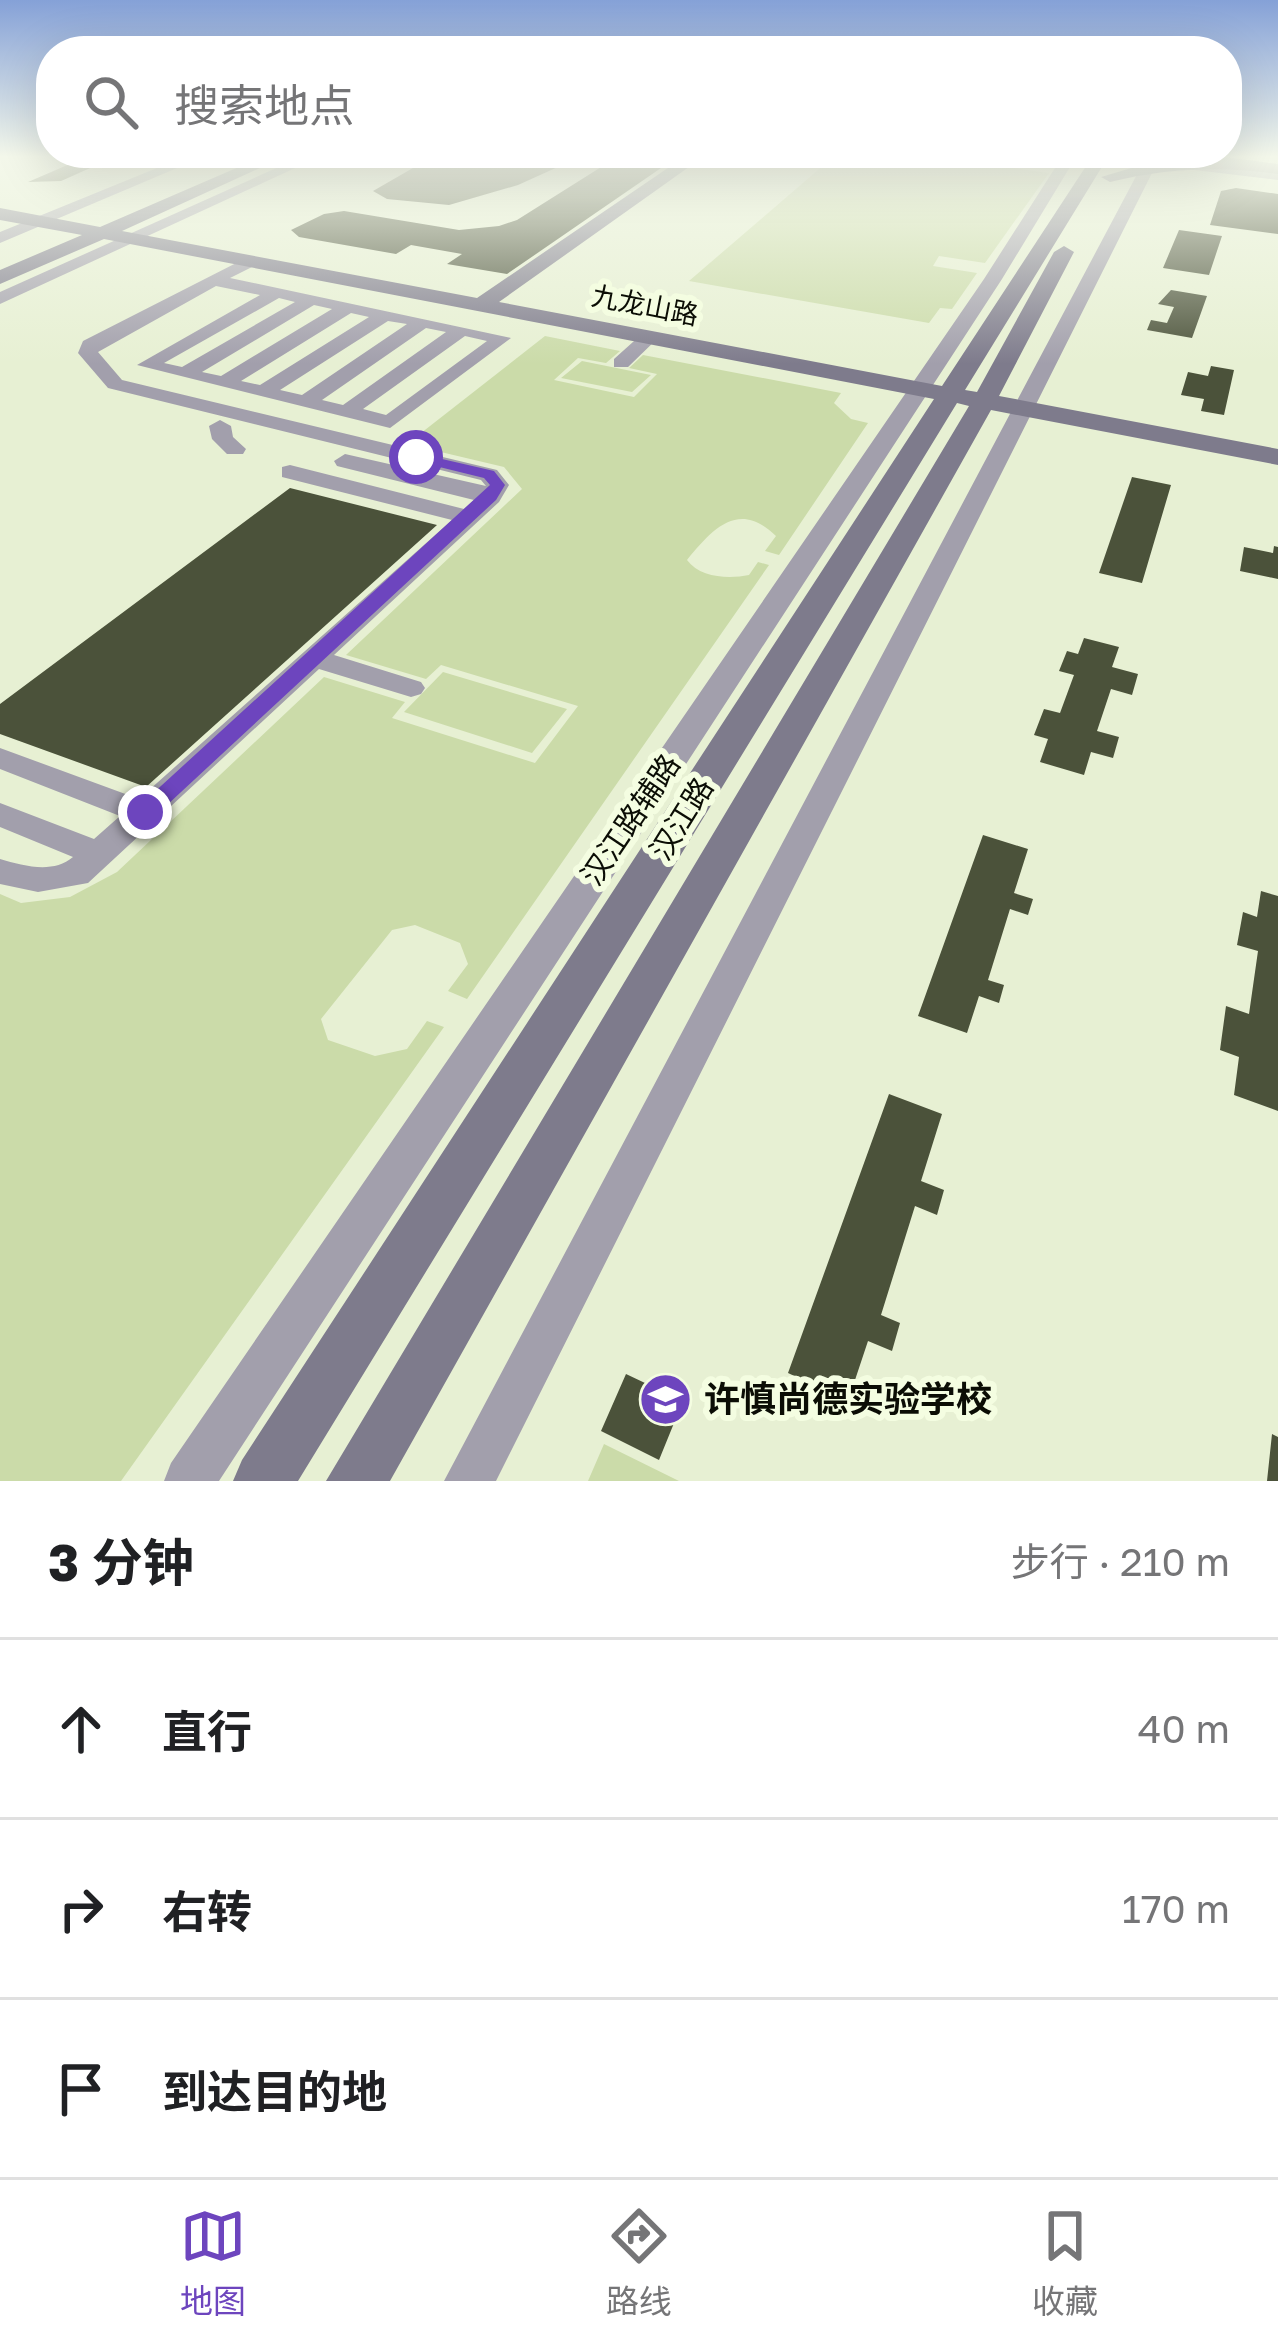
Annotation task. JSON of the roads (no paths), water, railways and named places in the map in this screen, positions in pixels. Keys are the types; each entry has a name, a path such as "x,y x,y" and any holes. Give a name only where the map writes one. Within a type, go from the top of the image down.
{"street":[{"path":"0,238 29,226"},
{"name":"九龙山路","path":"60,226 130,239 244,273 481,305 1278,457"},
{"path":"0,278 120,226"},
{"path":"0,299 159,226"},
{"path":"481,305 595,226"},
{"name":"汉江路","path":"263,1481 1077,226"},
{"name":"汉江路辅路","path":"188,1481 968,398 1077,226"},
{"path":"0,255 65,227"},
{"path":"131,344 244,273"},
{"path":"0,872 19,880 46,881 76,874 469,517 498,485 489,475 416,457 227,428 115,384 88,353 90,345 213,280 244,273 276,293 502,338 390,422 147,365 276,293"},
{"path":"184,374 310,300"},
{"path":"224,383 348,307"},
{"path":"262,392 384,315"},
{"path":"304,402 423,322"},
{"path":"346,412 460,330"},
{"path":"104,338 169,352"},
{"path":"621,363 650,338"},
{"name":"汉江路","path":"356,1481 968,398"},
{"name":"汉江路辅路","path":"469,1481 968,398"},
{"path":"371,492 416,457"},
{"path":"336,459 490,497"},
{"path":"290,472 469,517"},
{"path":"314,658 411,688"},
{"path":"0,790 13,763 145,812"},
{"path":"0,814 99,854"}],"place":[{"name":"许慎尚德实验学校","path":"665,1399"}]}
